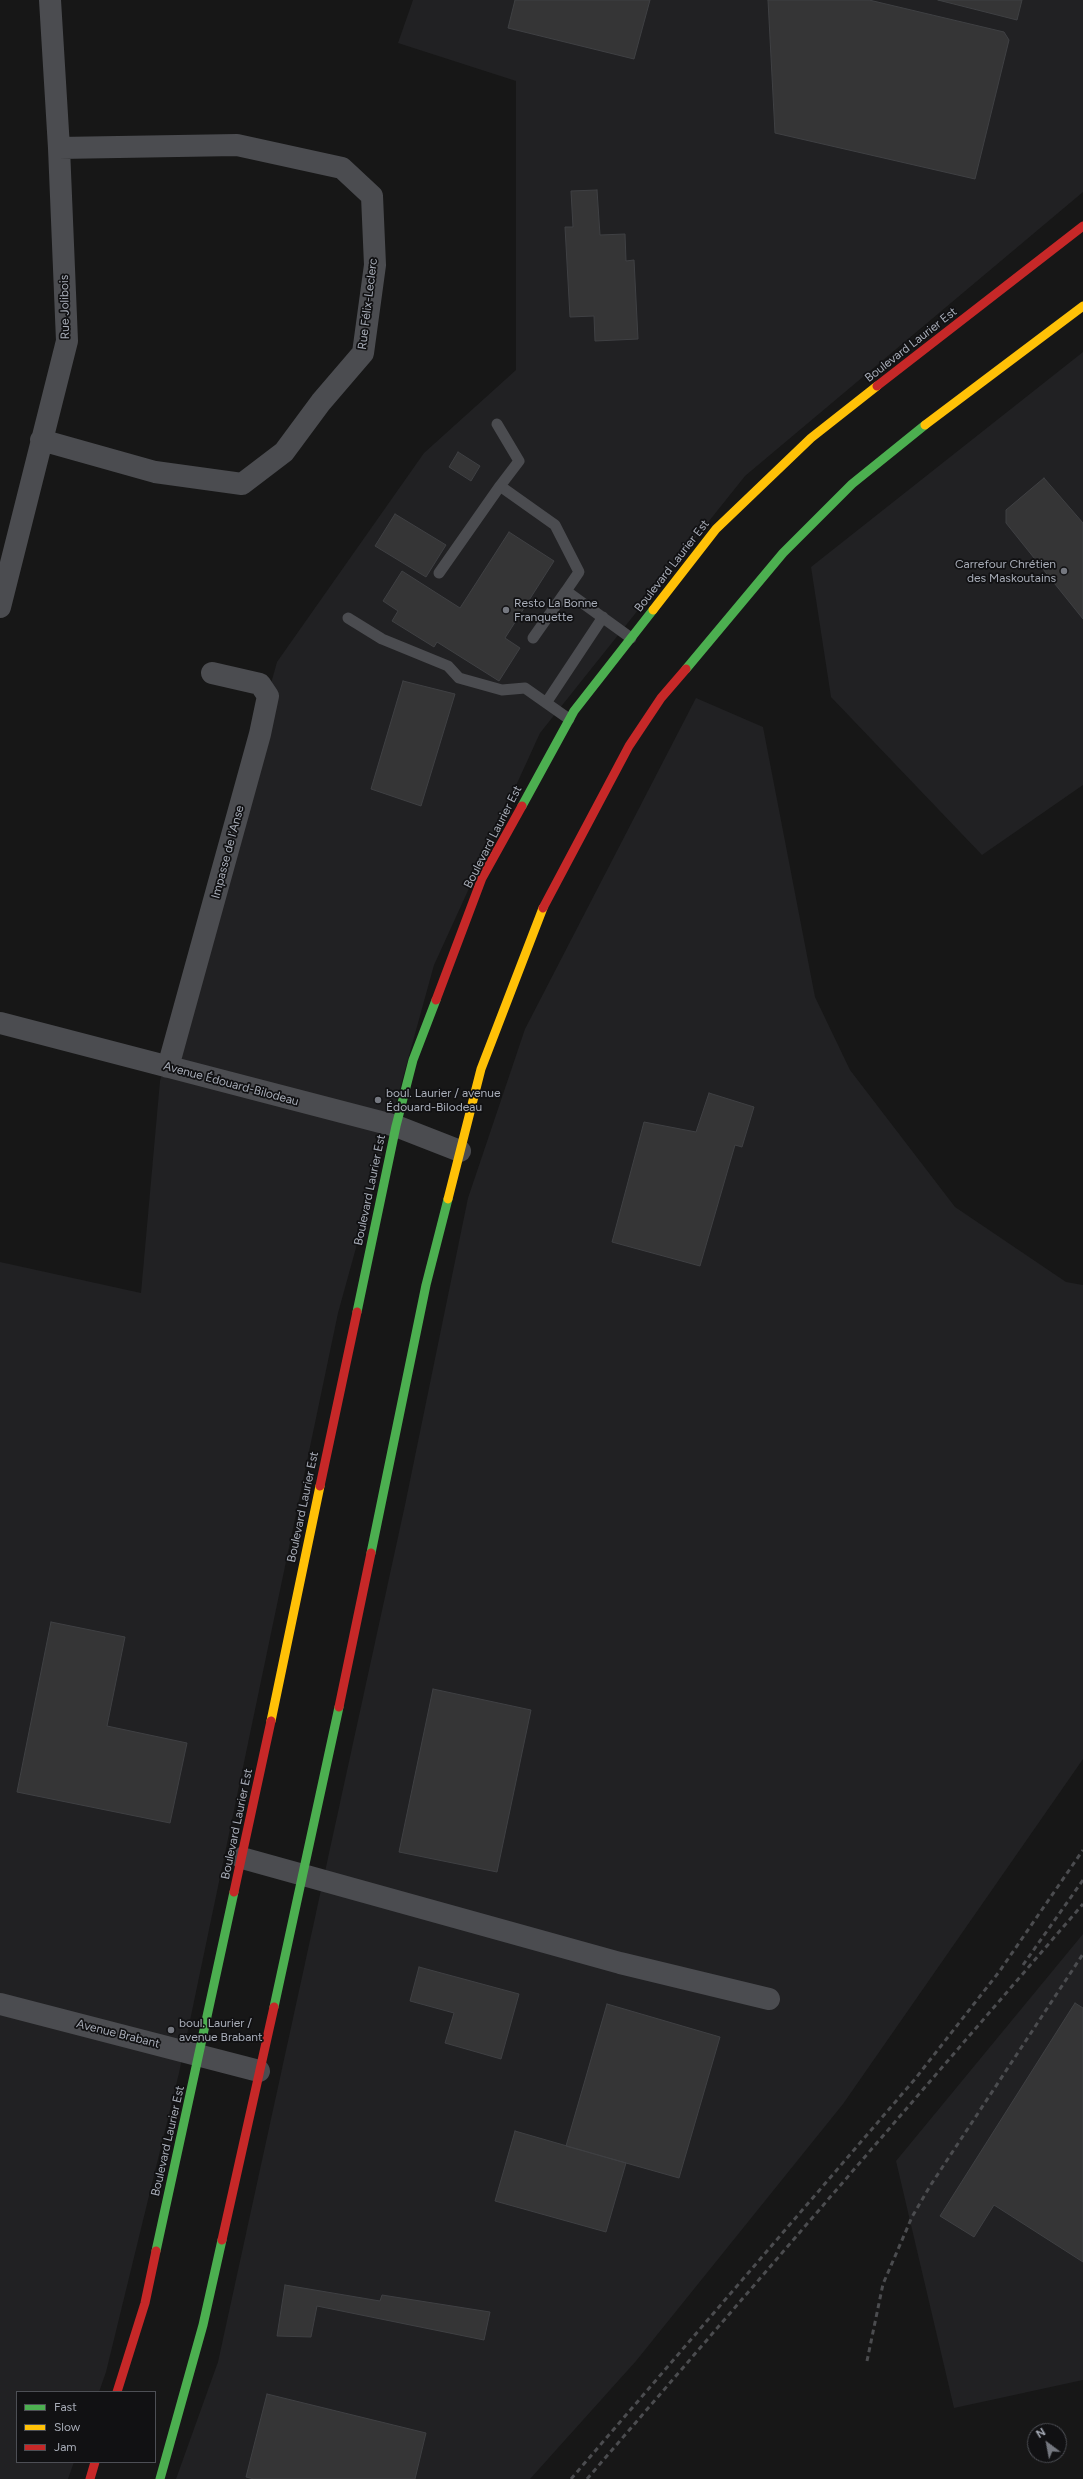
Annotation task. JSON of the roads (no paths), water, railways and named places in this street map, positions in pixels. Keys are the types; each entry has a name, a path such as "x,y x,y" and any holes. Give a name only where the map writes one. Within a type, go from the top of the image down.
{"main road":[{"name":"Boulevard Laurier Est","path":"117,2391 145,2303 200,2055 396,1126 413,1060 482,878 569,719 716,529 811,438 1083,226"},
{"path":"160,2479 203,2325 304,1874 400,1401 426,1285 482,1069 544,905 629,746 661,698 783,553 852,484 919,430 1083,306"},
{"path":"90,2479 95,2463"}],"street":[{"name":"Rue Jolibois","path":"0,607 67,341 59,148 50,0"},
{"name":"Rue Félix-Leclerc","path":"41,440 155,472 242,484 284,452 321,402 363,353 374,265 372,196 342,168 237,145 59,148"},
{"name":"Impasse de l'Anse","path":"168,1067 260,734 268,696 260,684 212,673"},
{"name":"Avenue Édouard-Bilodeau","path":"0,1024 396,1126 460,1151"},
{"path":"242,1858 620,1963 768,1999"},
{"name":"Avenue Brabant","path":"0,2004 259,2070"}],"lane":[{"path":"439,573 519,461 497,424"},
{"path":"500,486 555,525 579,572 533,638"},
{"path":"566,591 631,638"},
{"path":"546,703 603,617"},
{"path":"348,618 382,639 448,666 459,678 502,690 525,688 569,719"}],"railway":[{"path":"571,2479 915,2079 999,1972 1083,1850"},
{"path":"1023,1965 1083,1880"},
{"path":"587,2479 1083,1904"},
{"path":"867,2361 883,2284 912,2217 930,2186 1083,1954"}],"place":[{"name":"Carrefour Chrétien des Maskoutains","path":"1064,571"},
{"name":"Resto La Bonne Franquette","path":"506,610"},
{"name":"boul. Laurier / avenue Édouard-Bilodeau","path":"378,1100"},
{"name":"boul. Laurier / avenue Brabant","path":"171,2030"}]}
